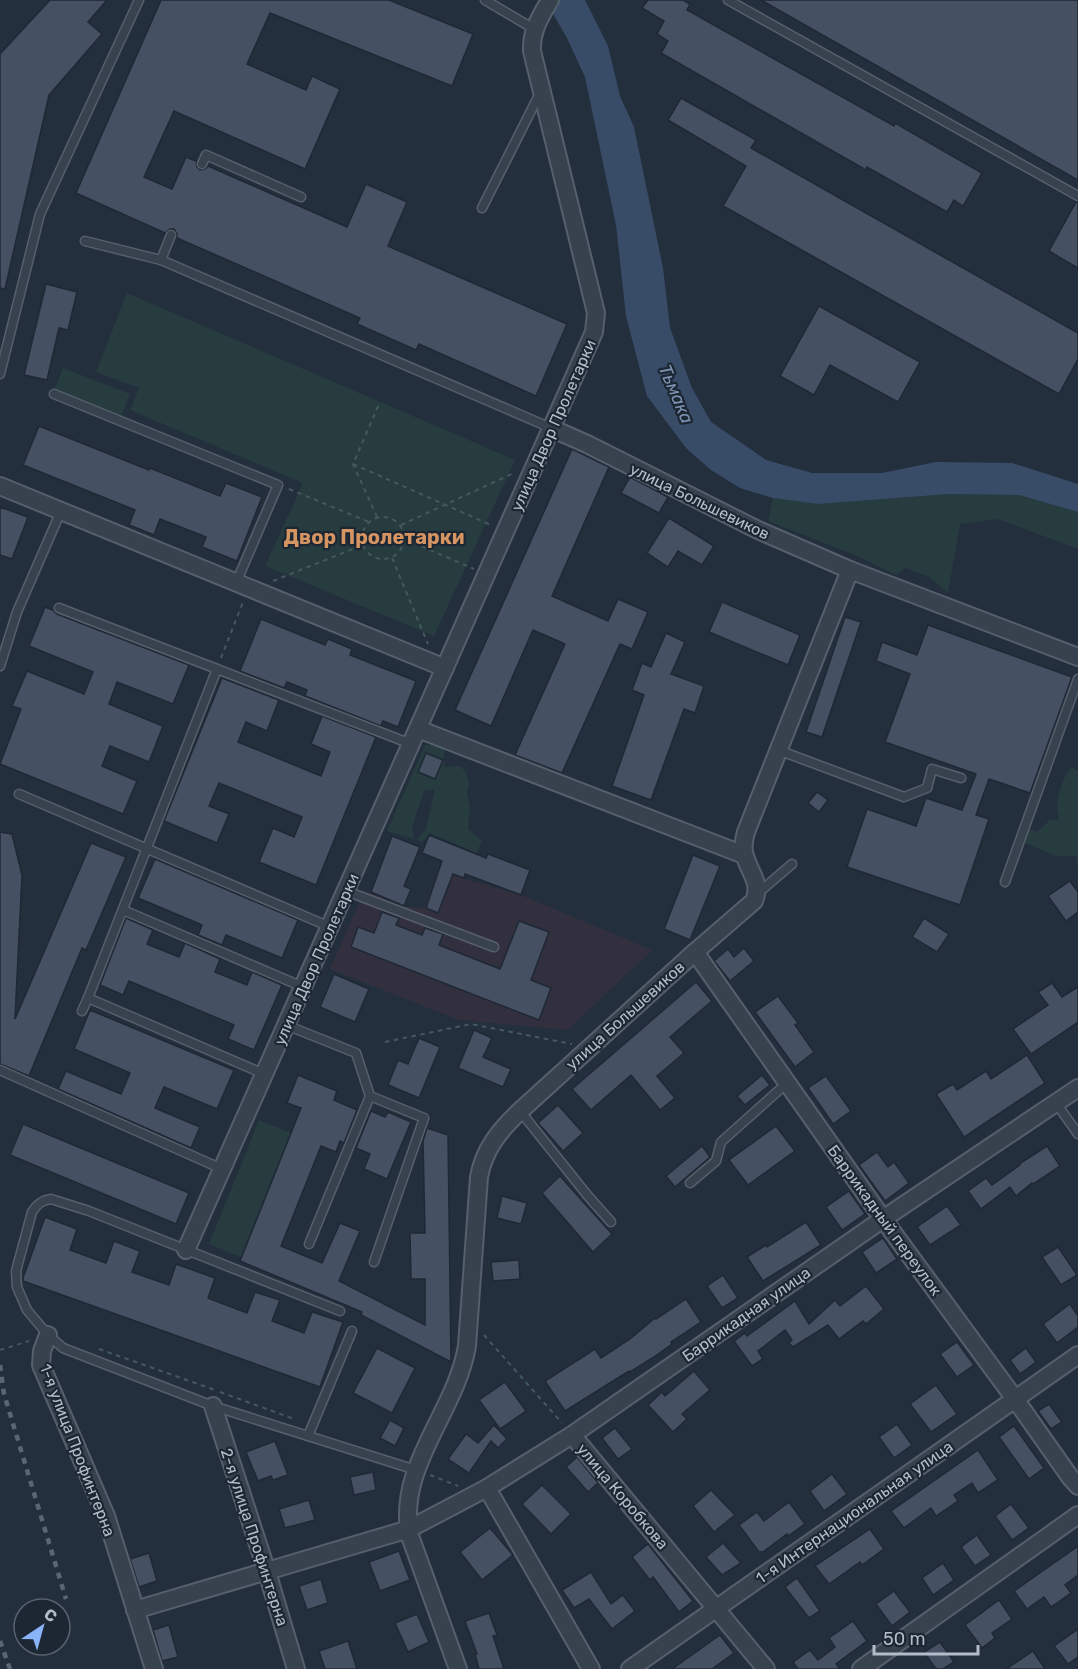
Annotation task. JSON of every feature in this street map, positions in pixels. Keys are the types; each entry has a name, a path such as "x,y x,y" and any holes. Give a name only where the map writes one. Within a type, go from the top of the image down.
{"street":[{"path":"537,23 550,0"},
{"name":"улица Двор Пролетарки","path":"186,1250 594,332 596,317 532,51 537,23"},
{"name":"улица Большевиков","path":"551,428 758,530 850,570 1078,657"},
{"path":"0,486 445,668"},
{"path":"757,894 756,880 744,855 746,832 850,570"},
{"path":"414,736 744,855"},
{"name":"улица Большевиков","path":"458,1669 409,1529 407,1513 408,1496 416,1470 464,1361 482,1163 496,1136 520,1111 695,951 750,906 757,894"},
{"name":"Баррикадный переулок","path":"695,951 883,1219 1078,1486"},
{"name":"Баррикадная улица","path":"135,1610 409,1529 487,1488 572,1435 883,1219 1078,1088"},
{"name":"1-я улица Профинтерна","path":"48,1335 42,1351 41,1365 106,1516 154,1669"},
{"name":"1-я Интернациональная улица","path":"630,1669 1078,1355"},
{"name":"2-я улица Профинтерна","path":"213,1406 296,1669"},
{"name":"улица Коробкова","path":"572,1435 766,1669"},
{"path":"487,1488 591,1669"},
{"path":"861,1669 1078,1515"}],"lane":[{"path":"0,374 40,214 139,0"},
{"path":"485,0 537,23"},
{"path":"728,0 1078,196"},
{"path":"482,208 541,91"},
{"path":"202,164 206,155 301,197"},
{"path":"161,260 171,235"},
{"path":"85,241 161,260 551,428"},
{"path":"54,394 278,485 244,586"},
{"path":"0,666 17,612 61,511"},
{"path":"59,608 217,669 414,736"},
{"path":"82,1011 217,669"},
{"path":"1005,882 1078,679"},
{"path":"778,750 904,797 927,788 932,769 962,778"},
{"path":"19,794 330,927"},
{"path":"757,894 792,864"},
{"path":"346,891 494,947"},
{"path":"123,910 303,987"},
{"path":"88,998 264,1074"},
{"path":"286,1025 356,1053 370,1096 309,1245"},
{"path":"0,1070 222,1169"},
{"path":"690,1184 716,1161 721,1142 787,1083"},
{"path":"370,1096 424,1118 374,1262"},
{"path":"1056,1103 1078,1134"},
{"path":"520,1111 611,1222"},
{"path":"340,1311 51,1198 40,1202 32,1212 16,1271 17,1287 27,1310 48,1335 63,1348 213,1406 416,1470"},
{"path":"308,1436 352,1331"}],"path":[{"path":"377,517 353,464 380,402"},
{"path":"353,464 506,532"},
{"path":"401,525 515,473"},
{"path":"278,485 369,522"},
{"path":"384,516 392,518 401,525 405,539 399,553 388,559 380,559 372,557 366,551 362,535 369,522 384,516"},
{"path":"405,539 486,574"},
{"path":"274,580 363,545"},
{"path":"217,669 244,600 244,586"},
{"path":"385,1042 471,1024 589,1048"},
{"name":"улица Коробкова","path":"483,1334 572,1435"},
{"path":"0,1350 48,1335"},
{"path":"98,1348 312,1425"},
{"path":"416,1470 466,1489 487,1488"}],"shaded area":[{"path":"438,871 521,895 652,950 568,1030 459,1020 330,969 365,890 405,906 424,908"}],"green space":[{"path":"127,293 515,460 434,636 265,566 303,483 130,410 139,388 96,372"},
{"path":"63,368 130,394 120,419 53,393"},
{"path":"949,494 1019,495 1078,512 1078,549 998,519 960,524 948,593 929,577 906,568 896,575 860,557 768,521 773,498 818,504"},
{"path":"444,743 444,767 460,766 466,772 470,808 468,829 482,841 476,853 430,833 422,842 417,839 426,829 435,789 424,791 412,827 414,839 387,831 425,745"},
{"path":"1071,767 1078,771 1078,867 1076,856 1056,856 1023,841 1027,828 1037,832 1050,820 1058,820 1059,796"},
{"path":"259,1120 291,1133 241,1257 209,1244"}],"water":[{"name":"Тьмака","path":"545,0 585,0 608,46 620,96 634,127 663,268 670,328 692,388 711,422 766,460 812,473 882,473 936,462 1012,463 1078,484 1078,512 1019,495 949,494 818,504 773,498 740,488 711,470 686,448 647,396 626,316 616,225 585,77 567,38"}],"building":[{"path":"50,0 107,0 88,22 102,34 49,95 5,289 0,288 0,54"},
{"path":"161,0 389,0 473,34 452,86 270,13 247,64 306,90 312,76 340,89 305,169 174,111 144,177 172,189 186,157 196,161 200,170 208,166 347,227 366,184 407,202 388,246 567,324 536,396 419,344 416,350 357,324 360,318 177,238 174,229 165,233 76,193"},
{"path":"648,0 683,0 690,4 687,10 982,173 963,206 954,200 947,212 867,167 866,170 661,53 668,41 657,34 664,21 642,8"},
{"path":"761,0 1078,0 1078,180"},
{"path":"681,98 756,140 751,148 1078,333 1078,359 1059,394 723,206 746,166 668,120"},
{"path":"1078,202 1078,268 1049,251"},
{"path":"46,284 77,292 68,330 59,328 47,380 24,375"},
{"path":"819,306 920,362 898,402 830,365 814,395 780,376"},
{"path":"39,426 220,496 226,483 262,497 237,561 202,547 206,537 160,519 154,535 129,525 135,510 23,465"},
{"path":"572,449 609,467 552,596 608,621 618,599 648,612 632,649 620,644 562,773 515,755 565,644 533,630 491,726 455,710"},
{"path":"630,477 668,497 659,513 621,493"},
{"path":"0,507 28,517 12,559 0,555"},
{"path":"669,518 714,546 702,565 678,551 668,567 647,553"},
{"path":"722,602 800,635 788,665 709,632"},
{"path":"45,607 57,614 189,665 173,704 117,682 109,704 163,726 149,762 110,746 102,766 137,781 123,814 0,764 21,709 12,706 27,671 84,694 93,672 29,646"},
{"path":"845,617 861,622 822,737 806,732"},
{"path":"261,619 325,645 328,639 352,649 350,655 416,681 398,727 383,721 381,726 305,696 307,690 287,682 284,688 240,671"},
{"path":"928,625 1072,677 1030,793 989,779 976,815 989,819 960,905 847,867 867,809 916,826 926,798 962,810 976,774 885,742 910,674 876,661 882,642 917,655"},
{"path":"666,633 685,642 671,674 704,686 695,713 684,709 651,800 612,786 644,695 632,690 642,663 651,667"},
{"path":"222,678 279,700 267,731 246,722 238,742 321,776 330,752 311,744 322,716 376,737 316,885 259,862 273,828 294,837 302,817 219,783 209,806 229,814 217,843 164,821"},
{"path":"426,753 443,760 435,779 418,772"},
{"path":"817,792 828,800 819,812 808,803"},
{"path":"0,832 12,834 22,875 15,1019 91,843 126,857 86,950 82,948 29,1076 0,1064"},
{"path":"429,835 486,858 488,854 530,870 521,895 465,874 464,878 453,874 438,913 426,908 442,861 422,853"},
{"path":"392,836 420,847 404,886 411,889 404,906 371,892"},
{"path":"693,855 720,866 690,940 664,929"},
{"path":"155,859 298,920 282,958 226,935 222,945 198,935 202,925 138,898"},
{"path":"1070,881 1078,892 1078,912 1066,921 1048,896"},
{"path":"382,912 399,918 396,925 422,935 425,928 443,934 439,945 500,969 519,921 549,932 531,980 551,988 539,1020 351,947 358,927 374,933"},
{"path":"126,918 153,930 147,944 179,957 185,943 220,959 215,972 247,985 252,972 282,985 254,1050 228,1039 234,1025 129,981 123,995 100,985"},
{"path":"924,918 949,934 937,952 912,937"},
{"path":"744,948 754,961 730,981 714,961 728,949 734,957"},
{"path":"334,974 369,989 355,1022 320,1007"},
{"path":"696,982 712,1001 670,1037 684,1053 657,1076 675,1098 660,1110 631,1075 591,1110 572,1089"},
{"path":"1052,983 1062,997 1078,987 1078,1022 1031,1054 1013,1029 1048,1005 1038,992"},
{"path":"778,996 798,1023 795,1025 814,1052 795,1067 755,1012"},
{"path":"90,1010 234,1070 217,1109 164,1087 155,1108 200,1127 191,1148 58,1089 66,1071 121,1094 130,1073 74,1049"},
{"path":"474,1030 492,1038 483,1057 511,1069 503,1087 458,1068"},
{"path":"419,1038 440,1047 419,1098 388,1085 398,1060 408,1064"},
{"path":"1027,1055 1045,1083 964,1137 936,1094 953,1084 957,1090 986,1071 991,1079"},
{"path":"298,1075 337,1091 334,1100 357,1110 344,1143 340,1141 336,1152 321,1146 281,1246 322,1263 340,1223 360,1231 339,1281 425,1325 425,1279 411,1279 410,1233 425,1233 423,1141 427,1128 448,1135 451,1362 361,1315 362,1312 240,1261 301,1108 287,1103"},
{"path":"762,1075 770,1085 745,1105 737,1096"},
{"path":"826,1076 851,1111 833,1124 808,1088"},
{"path":"558,1105 583,1133 563,1151 538,1123"},
{"path":"371,1111 385,1117 388,1112 411,1122 387,1179 364,1169 370,1154 356,1148"},
{"path":"23,1124 189,1193 176,1224 10,1155"},
{"path":"776,1126 795,1151 748,1185 729,1160"},
{"path":"702,1146 710,1157 675,1187 666,1176"},
{"path":"1047,1146 1060,1166 1016,1196 1010,1187 981,1209 968,1191 986,1178 992,1185"},
{"path":"877,1152 888,1167 894,1162 909,1183 885,1201 859,1165"},
{"path":"560,1176 612,1234 593,1252 542,1193"},
{"path":"849,1191 865,1214 842,1230 826,1207"},
{"path":"502,1196 527,1203 521,1224 497,1218"},
{"path":"947,1206 961,1225 930,1245 917,1227"},
{"path":"45,1217 77,1229 70,1250 106,1263 114,1241 140,1251 132,1272 169,1285 176,1264 215,1278 208,1298 247,1313 255,1292 280,1300 272,1321 304,1333 312,1312 343,1322 320,1387 23,1281"},
{"path":"806,1222 821,1245 763,1281 747,1257"},
{"path":"883,1238 897,1259 876,1273 862,1252"},
{"path":"1058,1247 1077,1275 1061,1285 1042,1257"},
{"path":"519,1260 520,1279 493,1281 491,1262"},
{"path":"723,1275 738,1298 722,1308 707,1286"},
{"path":"866,1286 884,1309 866,1324 863,1321 839,1339 828,1325 793,1347 789,1343 792,1340 785,1330 758,1351 763,1359 752,1366 734,1341 745,1333 747,1336 795,1301 809,1324 835,1300 840,1306"},
{"path":"686,1299 701,1322 671,1342 672,1344 654,1357 565,1411 545,1381 595,1349 601,1358 630,1339 655,1318"},
{"path":"1070,1304 1078,1316 1078,1327 1057,1343 1043,1324"},
{"path":"957,1342 974,1365 957,1377 940,1354"},
{"path":"377,1348 415,1368 392,1413 353,1393"},
{"path":"1026,1348 1036,1362 1020,1374 1010,1360"},
{"path":"694,1371 710,1390 682,1414 687,1419 673,1432 648,1405 662,1392 665,1396"},
{"path":"505,1382 526,1411 500,1429 479,1400"},
{"path":"936,1385 957,1414 931,1432 910,1404"},
{"path":"1049,1404 1062,1422 1051,1429 1038,1411"},
{"path":"390,1420 404,1428 395,1446 380,1438"},
{"path":"897,1424 912,1445 894,1458 879,1437"},
{"path":"494,1425 507,1439 498,1448 491,1441 469,1473 448,1459 466,1434 478,1443"},
{"path":"1014,1426 1044,1468 1029,1479 999,1437"},
{"path":"615,1428 632,1449 618,1459 602,1438"},
{"path":"275,1441 288,1475 273,1480 271,1476 258,1481 246,1452"},
{"path":"978,1450 998,1480 978,1493 972,1483 954,1495 958,1501 936,1516 931,1508 904,1528 891,1511"},
{"path":"577,1457 598,1483 588,1492 566,1467"},
{"path":"373,1472 376,1490 354,1495 350,1477"},
{"path":"832,1474 847,1494 824,1511 810,1491"},
{"path":"542,1485 571,1514 551,1534 522,1504"},
{"path":"711,1490 735,1515 714,1532 693,1506"},
{"path":"309,1500 315,1520 285,1528 279,1509"},
{"path":"789,1502 805,1524 763,1552 759,1552 739,1525 757,1512 764,1521"},
{"path":"1011,1504 1029,1528 1012,1540 995,1516"},
{"path":"490,1528 513,1555 482,1580 460,1552"},
{"path":"870,1529 884,1549 862,1565 860,1562 829,1584 815,1566"},
{"path":"977,1535 991,1555 975,1566 961,1547"},
{"path":"723,1543 741,1563 722,1575 706,1557"},
{"path":"648,1544 693,1601 679,1612 653,1577 650,1580 632,1557"},
{"path":"1078,1546 1078,1575 1065,1585 1071,1593 1051,1607 1044,1597 1027,1609 1014,1591"},
{"path":"399,1551 410,1580 380,1591 369,1562"},
{"path":"149,1553 157,1581 139,1587 130,1559"},
{"path":"943,1563 954,1580 933,1595 922,1578"},
{"path":"591,1572 611,1604 623,1595 635,1611 612,1629 589,1599 574,1608 562,1590"},
{"path":"797,1578 820,1611 809,1618 785,1587"},
{"path":"321,1579 328,1603 307,1610 299,1586"},
{"path":"894,1591 910,1612 892,1626 876,1604"},
{"path":"999,1600 1012,1619 992,1633 995,1638 982,1648 965,1625"},
{"path":"489,1613 497,1635 493,1636 504,1669 479,1669 475,1654 477,1654 465,1621"},
{"path":"417,1614 429,1642 408,1652 395,1623"},
{"path":"853,1621 867,1641 836,1664 840,1669 798,1669 793,1662 810,1650 818,1660 835,1647 829,1638"},
{"path":"169,1625 178,1657 162,1661 153,1630"},
{"path":"1078,1629 1078,1657 1068,1664 1054,1646"},
{"path":"720,1635 734,1653 712,1669 672,1669"},
{"path":"348,1641 357,1669 325,1669 319,1651"},
{"path":"940,1642 954,1662 943,1669 936,1669 924,1652"},
{"path":"1033,1651 1045,1669 1006,1669"}],"railway":[{"path":"0,1365 4,1394 65,1597"},
{"path":"0,1641 10,1669"}],"district":[{"name":"Двор Пролетарки","path":"374,537"}]}
